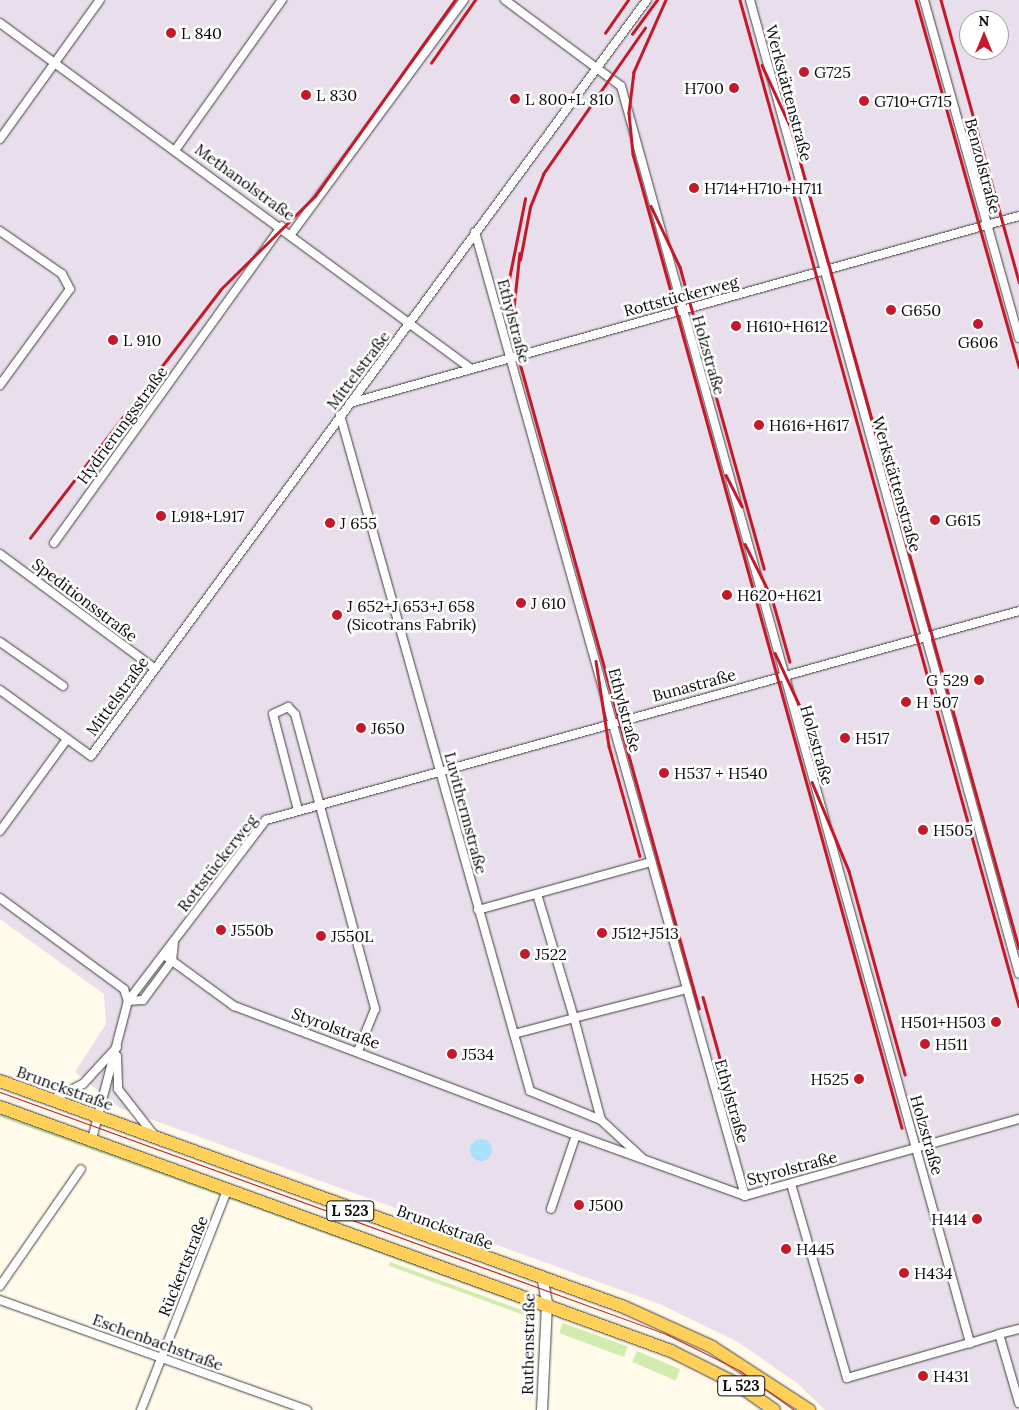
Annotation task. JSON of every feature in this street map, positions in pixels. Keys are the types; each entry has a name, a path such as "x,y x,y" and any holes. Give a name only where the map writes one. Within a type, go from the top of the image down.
{"main road":[{"name":"Brunckstraße","path":"0,1081 681,1331 763,1377 809,1410"},
{"name":"L 523","path":"0,1107 547,1303 671,1351 737,1384 774,1410"}],"street":[{"path":"0,139 100,0"},
{"path":"176,149 282,0"},
{"path":"292,233 464,0"},
{"name":"Holzstraße","path":"505,0 621,86 970,1342"},
{"name":"Mittelstraße","path":"67,739 91,756 647,0"},
{"name":"Werkstättenstraße","path":"750,0 823,272 1019,974"},
{"name":"Benzolstraße","path":"924,0 985,225 1019,338"},
{"name":"Methanolstraße","path":"0,23 292,233 470,368"},
{"name":"Rottstückerweg","path":"350,403 1019,216"},
{"name":"Hydrierungsstraße","path":"54,543 282,226"},
{"path":"0,231 62,274 70,289 0,385"},
{"name":"Ethylstraße","path":"475,232 614,722 651,862 745,1196"},
{"name":"Luvithermstraße","path":"340,415 530,1091 601,1120 642,1158"},
{"name":"Speditionsstraße","path":"0,554 154,668"},
{"name":"Bunastraße","path":"319,804 439,769 1019,611"},
{"path":"0,642 63,686"},
{"path":"0,690 67,739 0,831"},
{"path":"298,810 274,723 273,714 279,709 288,708 295,714 375,1009 358,1051"},
{"name":"Rottstückerweg","path":"92,1139 128,1001 266,820 319,804"},
{"path":"478,910 651,862"},
{"path":"537,894 574,1018 601,1120"},
{"path":"0,898 124,989 128,1001 143,1000 172,962 174,941"},
{"name":"Styrolstraße","path":"164,955 234,1006 358,1051 576,1136 745,1196 1019,1119"},
{"path":"514,1034 687,989"},
{"path":"49,1099 80,1086 117,1046"},
{"path":"117,1046 118,1089 158,1140"},
{"path":"552,1209 576,1136"},
{"path":"0,1286 81,1169"},
{"path":"791,1184 847,1378 1019,1329"},
{"name":"Rückertstraße","path":"141,1410 228,1188"},
{"name":"Ruthenstraße","path":"542,1410 547,1303 543,1280"},
{"name":"Eschenbachstraße","path":"0,1300 307,1410"},
{"path":"999,1334 1019,1403"}],"shaded area":[{"path":"0,0 1019,0 1019,1410 825,1410 797,1383 738,1342 662,1305 120,1108 75,1072 106,1024 104,994 0,919"}],"green space":[{"path":"0,1112 541,1308 541,1311 0,1117"},
{"path":"390,1262 529,1313 528,1316 389,1266"},
{"path":"563,1323 628,1347 624,1357 559,1333"},
{"path":"637,1351 680,1369 676,1380 632,1362"}],"water":[{"path":"481,1139 489,1142 492,1150 489,1158 481,1161 473,1158 470,1150 473,1142"}],"tram line":[{"path":"0,1092 666,1334 739,1370 794,1410"}],"railway":[{"path":"30,538 220,290 315,196 455,0"},
{"path":"431,63 475,0"},
{"path":"605,33 628,0"},
{"path":"632,34 657,0"},
{"path":"666,0 634,72 629,113 633,154 902,1128"},
{"path":"740,0 1019,1006"},
{"path":"916,0 1019,367"},
{"path":"941,0 1019,282"},
{"path":"520,260 530,207 543,174 645,28"},
{"path":"762,65 791,128 1019,948"},
{"path":"508,284 525,199"},
{"path":"651,206 680,267 764,568"},
{"path":"520,253 514,308 518,356 699,1008"},
{"path":"726,475 742,506"},
{"path":"745,544 772,598 790,662"},
{"path":"775,653 805,717 819,767"},
{"path":"596,661 609,746 640,856"},
{"path":"812,782 849,871 905,1074"},
{"path":"703,997 723,1069"}],"place":[{"name":"L 840","path":"171,33"},
{"name":"G725","path":"804,72"},
{"name":"H700","path":"734,88"},
{"name":"L 830","path":"306,95"},
{"name":"L 800+L 810","path":"515,99"},
{"name":"G710+G715","path":"864,101"},
{"name":"H714+H710+H711","path":"694,188"},
{"name":"G650","path":"891,310"},
{"name":"G606","path":"978,324"},
{"name":"H610+H612","path":"736,326"},
{"name":"L 910","path":"113,340"},
{"name":"H616+H617","path":"759,425"},
{"name":"L918+L917","path":"161,516"},
{"name":"G615","path":"935,520"},
{"name":"J 655","path":"330,523"},
{"name":"H620+H621","path":"727,595"},
{"name":"J 610","path":"521,603"},
{"name":"J 652+J 653+J 658 (Sicotrans Fabrik)","path":"337,615"},
{"name":"G 529","path":"979,680"},
{"name":"H 507","path":"906,702"},
{"name":"J650","path":"361,728"},
{"name":"H517","path":"845,738"},
{"name":"H537 + H540","path":"664,773"},
{"name":"H505","path":"923,830"},
{"name":"J550b","path":"221,930"},
{"name":"J512+J513","path":"602,933"},
{"name":"J550L","path":"321,936"},
{"name":"J522","path":"525,954"},
{"name":"H501+H503","path":"996,1022"},
{"name":"H511","path":"925,1044"},
{"name":"J534","path":"452,1054"},
{"name":"H525","path":"859,1079"},
{"name":"J500","path":"579,1205"},
{"name":"H414","path":"977,1219"},
{"name":"H445","path":"786,1249"},
{"name":"H434","path":"904,1273"},
{"name":"H431","path":"923,1376"}]}
